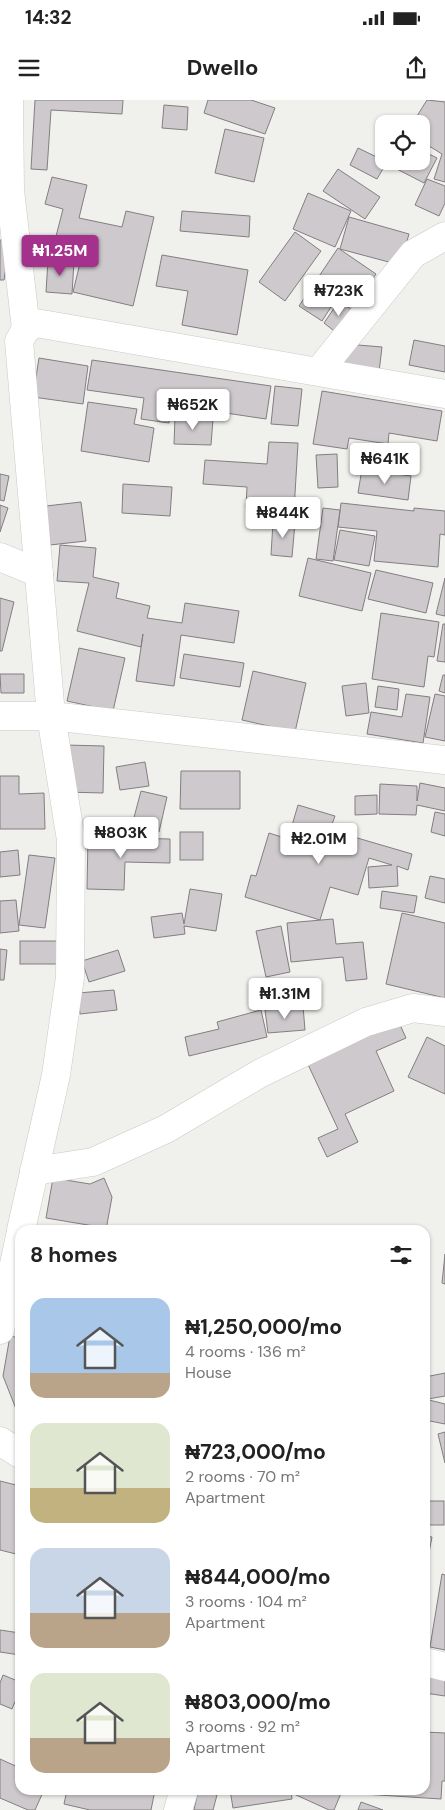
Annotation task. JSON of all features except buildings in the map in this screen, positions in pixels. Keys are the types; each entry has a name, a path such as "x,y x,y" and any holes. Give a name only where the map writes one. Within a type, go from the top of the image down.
{"street":[{"path":"10,100 10,190 26,329"},
{"path":"319,371 413,254 445,236"},
{"path":"22,1225 56,1074 70,977 71,840 51,716 19,341 26,329 36,324 445,394"},
{"path":"0,557 39,573"},
{"path":"0,716 51,716 445,760"},
{"path":"34,1171 93,1162 166,1130 259,1074 366,1022 413,1008 445,1012"},
{"path":"0,1330 15,1260"},
{"path":"0,1441 15,1451"},
{"path":"430,1663 445,1667"},
{"path":"178,1810 182,1795"}]}
